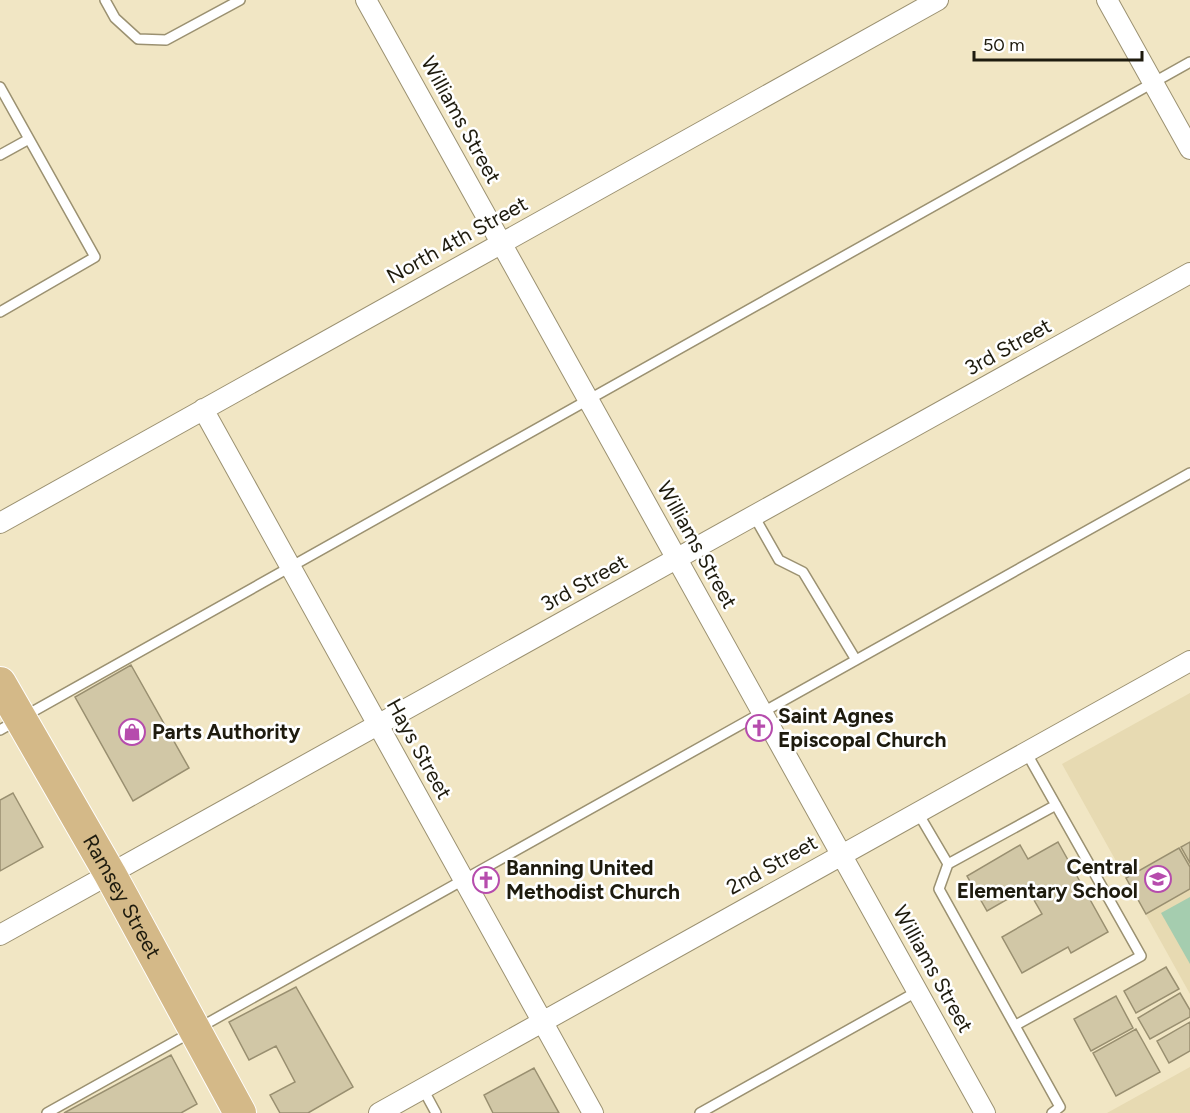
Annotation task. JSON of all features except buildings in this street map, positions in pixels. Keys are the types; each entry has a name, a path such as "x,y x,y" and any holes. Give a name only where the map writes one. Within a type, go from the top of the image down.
{"main road":[{"name":"Ramsey Street","path":"0,683 10,724 110,874 240,1113"}],"street":[{"name":"Williams Street","path":"366,0 986,1113"},
{"name":"North 4th Street","path":"0,523 938,0"},
{"path":"1107,0 1190,149"},
{"name":"3rd Street","path":"0,935 1190,273"},
{"name":"Hays Street","path":"203,409 594,1113"},
{"name":"2nd Street","path":"379,1113 1190,661"}],"lane":[{"path":"105,0 115,18 138,39 166,40 240,0"},
{"path":"10,724 1190,62"},
{"path":"0,87 95,257 0,312"},
{"path":"0,155 29,139"},
{"path":"46,1113 465,881 1190,473"},
{"path":"754,516 779,560 803,572 856,660"},
{"path":"1016,1025 1141,956 1026,752"},
{"path":"1052,1113 1060,1107 939,889 948,864 1056,805"},
{"path":"918,813 948,864"},
{"path":"700,1113 918,991"},
{"path":"423,1089 436,1113"}],"shaded area":[{"name":"Central Elementary School","path":"1190,693 1190,994 1062,764"},
{"path":"1190,1067 1190,1113 1107,1113"}],"green space":[{"path":"1190,897 1190,964 1161,913"}],"place":[{"name":"Saint Agnes Episcopal Church","path":"759,728"},
{"name":"Parts Authority","path":"132,732"},
{"name":"Central Elementary School","path":"1158,879"},
{"name":"Banning United Methodist Church","path":"486,880"}]}
